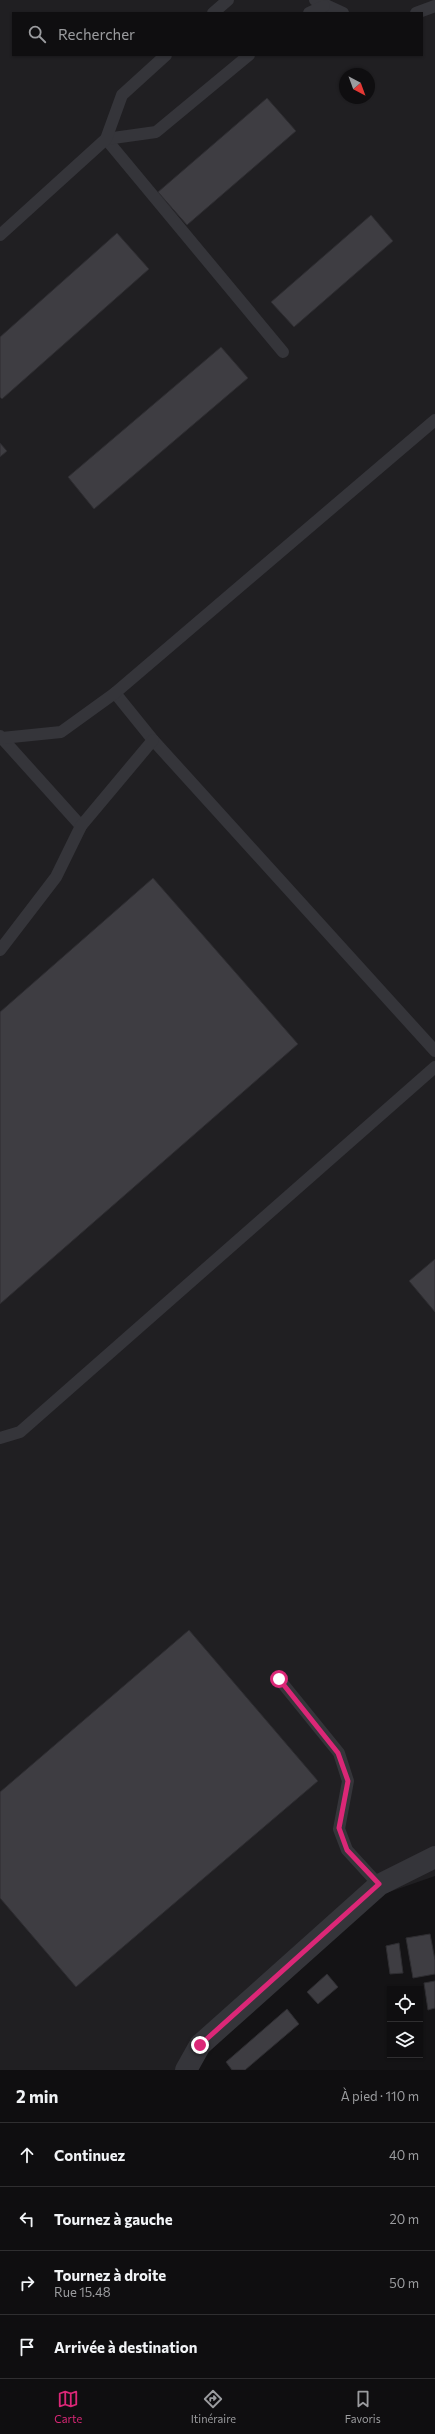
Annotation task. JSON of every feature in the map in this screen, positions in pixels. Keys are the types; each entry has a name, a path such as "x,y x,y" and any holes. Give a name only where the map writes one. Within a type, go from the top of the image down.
{"street":[{"path":"186,2070 200,2045 379,1884 435,1857"}],"lane":[{"path":"214,12 228,0"},
{"path":"310,12 320,3 341,12"},
{"path":"419,12 435,6"},
{"path":"0,235 106,139 122,95 165,56"},
{"path":"106,139 156,132 248,56"},
{"path":"106,139 283,352"},
{"path":"1,737 61,732 115,693 435,420"},
{"path":"115,693 153,740 435,1051"},
{"path":"1,737 81,826"},
{"path":"0,950 56,877 81,826 153,740"},
{"path":"0,1438 20,1432 435,1067"},
{"path":"279,1679 338,1753 348,1781 339,1828 347,1850 379,1884"}],"shaded area":[{"path":"0,0 435,0 435,1876 372,1898 207,2046 193,2070 0,2070"}],"building":[{"path":"267,98 296,131 187,225 158,192"},
{"path":"371,215 393,241 294,327 271,302"},
{"path":"117,233 149,269 2,399 0,397 0,337"},
{"path":"221,347 248,378 94,509 68,477"},
{"path":"0,443 7,451 0,457"},
{"path":"153,878 298,1044 0,1304 0,1012"},
{"path":"435,1259 435,1312 409,1281"},
{"path":"189,1630 318,1781 76,1987 0,1898 0,1792"},
{"path":"430,1934 435,1960 435,1974 413,1978 406,1938"},
{"path":"399,1943 403,1973 390,1974 386,1946"},
{"path":"327,1974 338,1987 318,2004 307,1992"},
{"path":"435,1981 435,2008 428,2010 424,1983"},
{"path":"287,2009 299,2024 245,2070 232,2070 226,2062"}],"route":[{"path":"200,2045 379,1884 347,1850 339,1828 348,1781 338,1753 316,1722 279,1679"}]}
